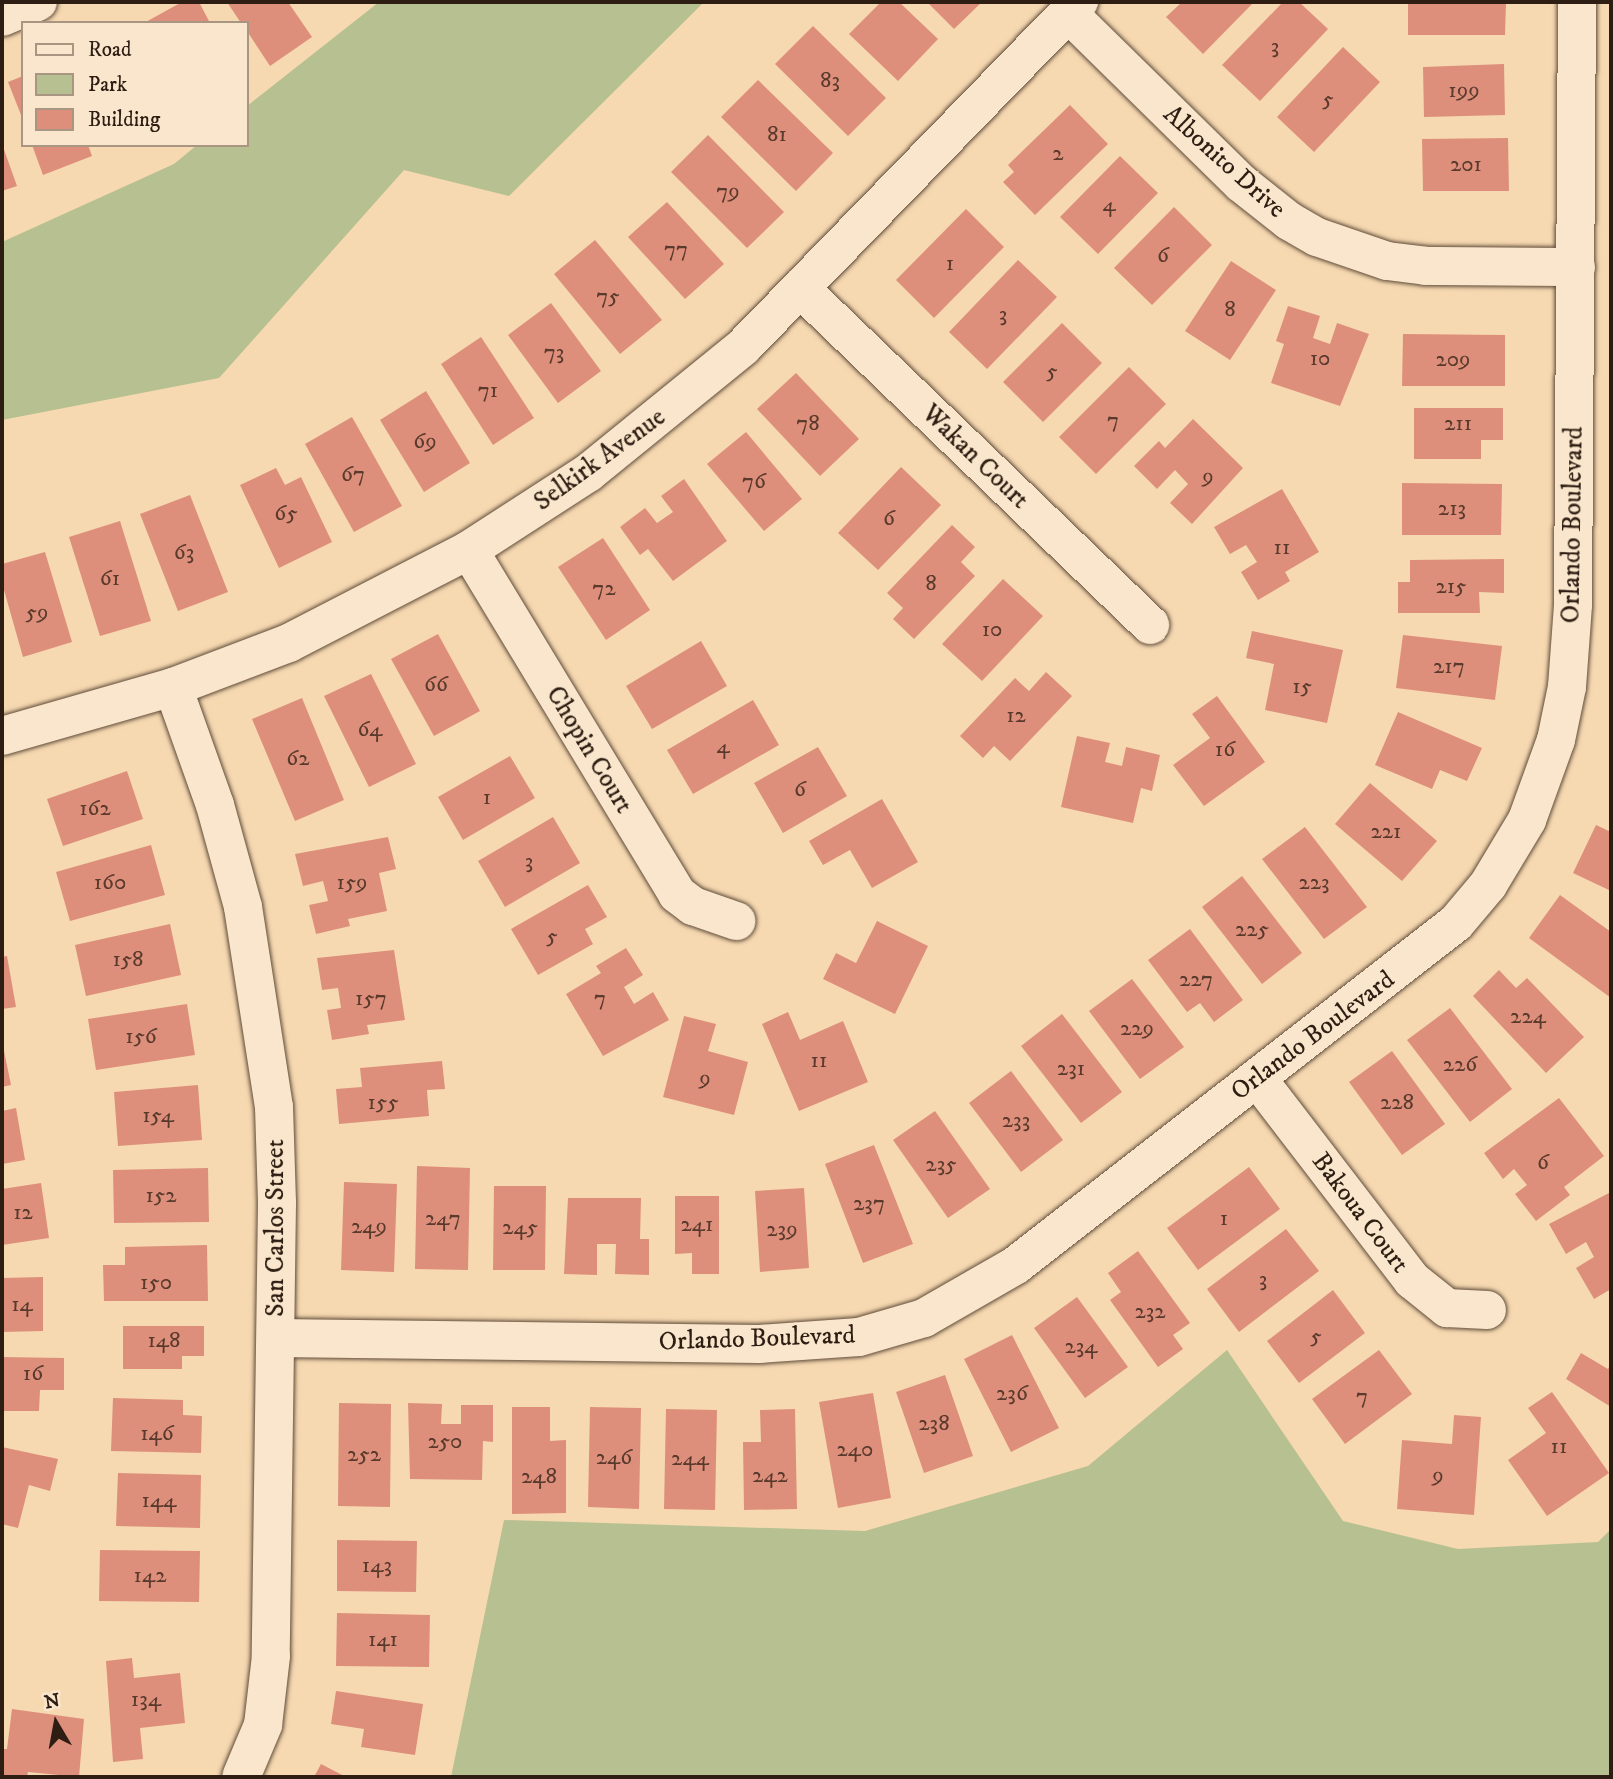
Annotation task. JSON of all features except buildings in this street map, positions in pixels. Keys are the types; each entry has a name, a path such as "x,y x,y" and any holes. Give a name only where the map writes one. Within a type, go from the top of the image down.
{"street":[{"path":"2,17 38,2"},
{"name":"Orlando Boulevard","path":"276,1338 759,1344 813,1342 883,1331 924,1318 1016,1265 1457,923 1489,886 1539,791 1562,715 1570,651 1577,2"},
{"name":"Albonito Drive","path":"1073,7 1241,183 1289,221 1317,237 1387,261 1425,266 1576,267"},
{"name":"Selkirk Avenue","path":"2,736 173,687 301,638 469,550 634,438 743,346 1073,7"},
{"name":"Wakan Court","path":"800,288 1150,625"},
{"name":"Chopin Court","path":"469,550 677,894 693,906 736,921"},
{"name":"San Carlos Street","path":"173,687 215,805 243,907 264,1027 277,1156 268,1694 260,1735 241,1777"},
{"name":"Bakoua Court","path":"1258,1078 1412,1280 1447,1308 1487,1310"}],"green space":[{"path":"379,2 704,2 509,196 404,170 219,378 2,420 2,242 174,164 195,147 248,147 248,105"},
{"path":"1227,1350 1343,1521 1458,1549 1598,1542 1611,1529 1611,1777 451,1777 504,1520 865,1531 1088,1466"}]}
